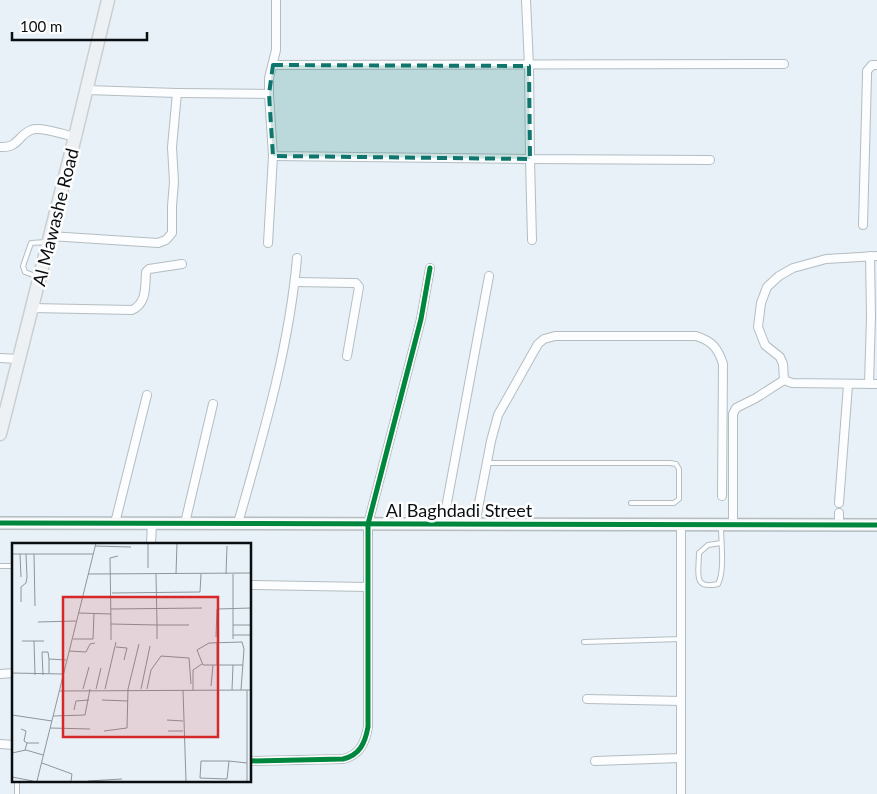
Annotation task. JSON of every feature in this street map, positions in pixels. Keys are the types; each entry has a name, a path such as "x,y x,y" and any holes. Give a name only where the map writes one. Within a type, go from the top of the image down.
{"main road":[{"name":"Al Mawashe Road","path":"0,434 108,0"}],"street":[{"path":"268,243 273,156 269,78 274,65 276,50 276,0"},
{"path":"526,0 532,240"},
{"path":"274,65 784,64"},
{"path":"863,224 867,71 872,65 877,65"},
{"path":"86,90 269,94"},
{"path":"50,239 158,242 166,240 172,233 174,182 172,147 177,93"},
{"path":"0,147 12,146 29,131 38,129 75,137"},
{"path":"273,156 710,160"},
{"path":"874,256 871,316 873,384 792,383 784,380 780,356 765,346 758,328 761,303 767,287 779,276 793,268 826,259 874,256"},
{"path":"238,523 274,399 287,338 297,258"},
{"path":"32,308 132,310 139,307 144,300 146,272 149,269 155,266 182,264"},
{"path":"251,762 343,759 352,756 363,745 368,727 368,524 421,319 430,268"},
{"path":"443,524 489,276"},
{"path":"295,282 356,283 359,287 347,356"},
{"path":"475,524 486,463 498,415 538,344 544,339 555,336 696,336 713,343 720,352 723,364 722,496"},
{"path":"0,358 18,359"},
{"path":"727,525 733,424 736,408 784,380"},
{"path":"839,503 848,385"},
{"path":"115,523 147,395"},
{"path":"185,523 213,404"},
{"name":"Al Baghdadi Street","path":"0,516 5,522 727,525 839,519 877,525"},
{"path":"151,543 152,523"},
{"path":"681,524 681,794"},
{"path":"251,585 367,587"},
{"path":"587,699 681,701"},
{"path":"595,761 680,758"}],"lane":[{"path":"40,277 25,272 22,266 30,243 50,239"},
{"path":"486,463 670,463 676,464 680,469 679,499 674,503 630,502"},
{"path":"722,543 708,544 699,553 699,580 702,585 718,584 722,578 722,543 727,525"},
{"path":"584,642 681,639"}],"highlighted area":[{"path":"273,65 529,66 530,159 273,156 269,94"}],"cycle path":[{"path":"251,761 343,759 354,755 361,748 365,738 368,727 368,524 421,319 430,268"},
{"path":"0,523 877,525"}]}
